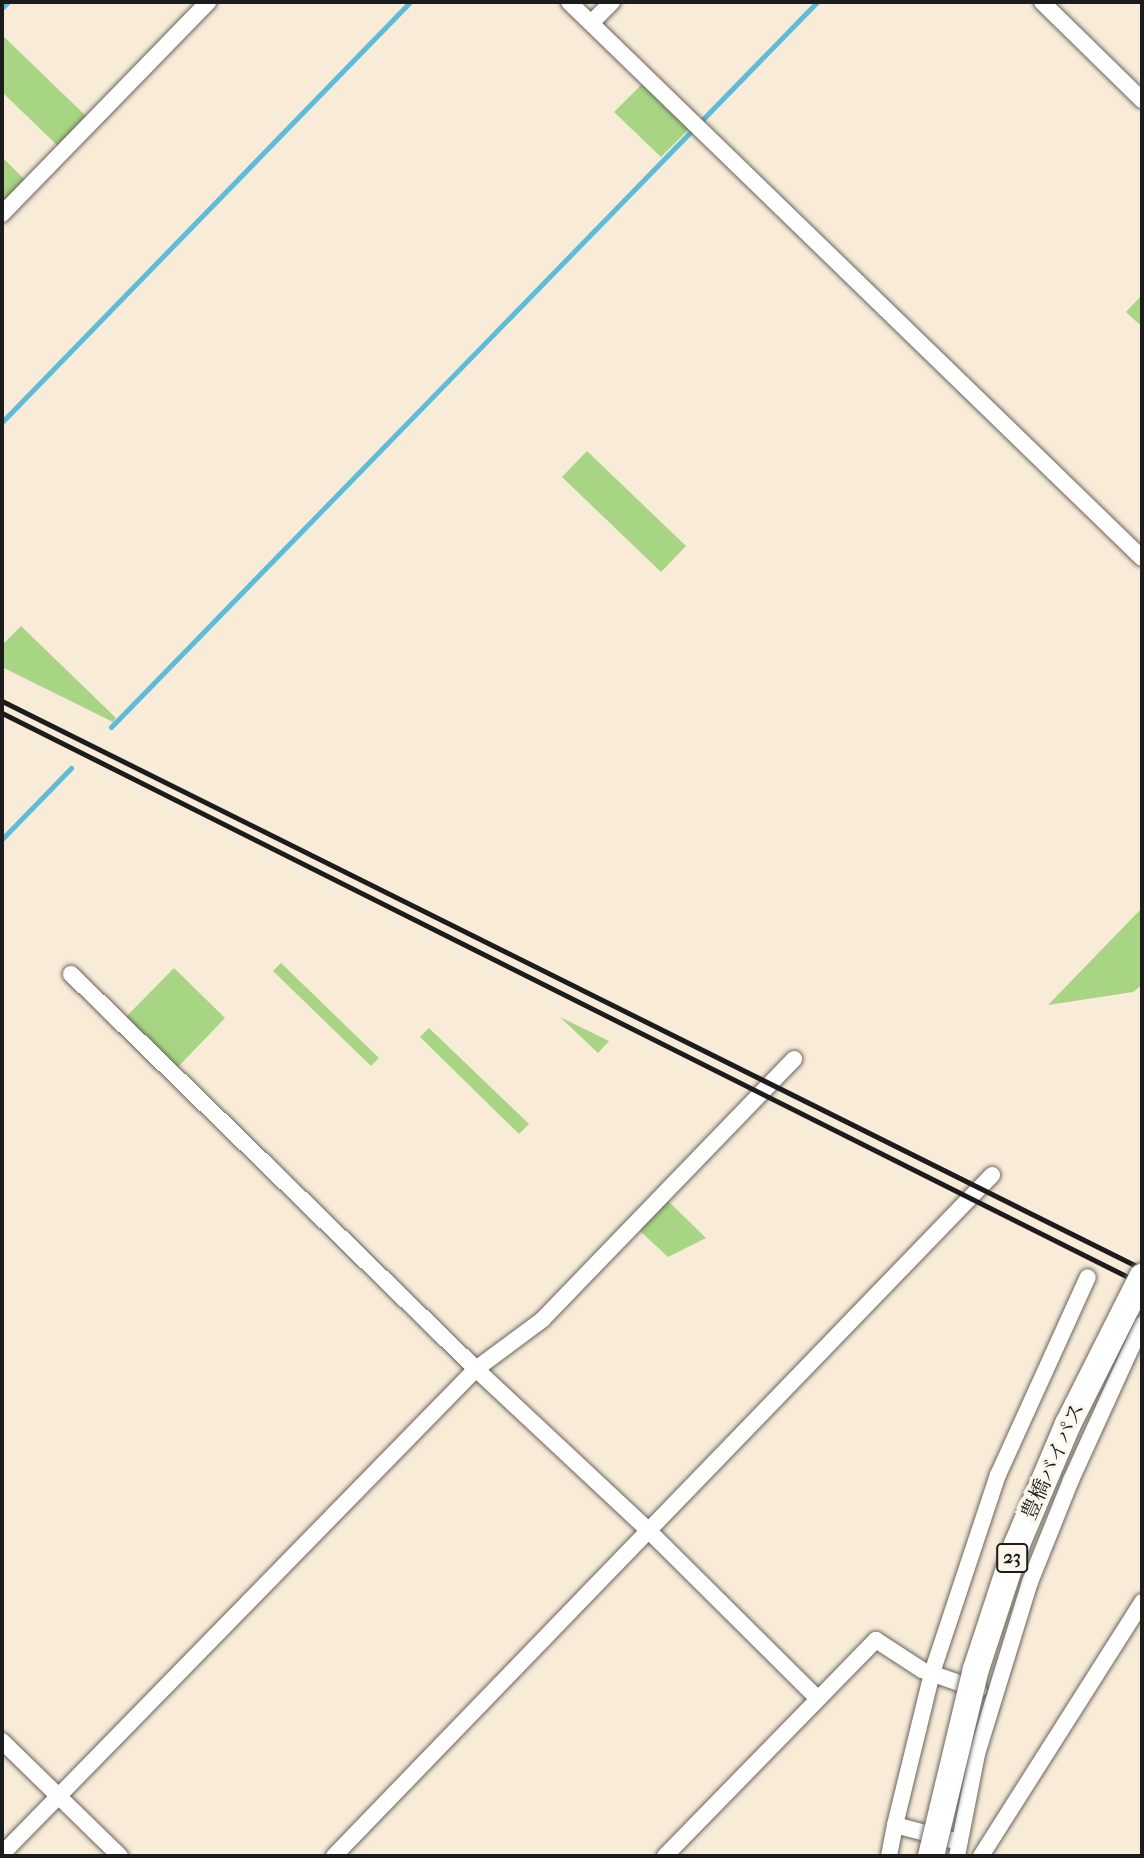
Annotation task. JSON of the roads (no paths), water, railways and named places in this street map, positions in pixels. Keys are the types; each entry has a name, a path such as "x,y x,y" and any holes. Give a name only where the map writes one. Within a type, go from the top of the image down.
{"highway":[{"name":"豊橋バイパス","path":"931,1856 976,1669 1017,1544 1068,1424 1142,1277"},
{"name":"豊橋バイパス","path":"953,1851 986,1672 1028,1549 1077,1430 1142,1298"}],"street":[{"path":"2,214 208,2"},
{"path":"569,2 1142,558"},
{"path":"591,23 612,2"},
{"path":"1042,2 1142,100"},
{"path":"71,974 476,1369 649,1531 818,1699"},
{"path":"2,1854 476,1369 542,1320 794,1059"},
{"path":"334,1856 992,1175"},
{"path":"889,1856 932,1673 998,1475 1088,1277"},
{"path":"895,1825 953,1851 977,1754 1030,1582 1071,1480 1142,1324"},
{"path":"981,1856 1142,1602"},
{"path":"666,1856 876,1640 922,1670 994,1695"},
{"path":"2,1741 120,1856"}],"waterway":[{"path":"2,8 8,2"},
{"path":"2,422 410,2"},
{"path":"111,727 817,2"},
{"path":"2,839 71,768"}],"railway":[{"path":"2,701 1142,1269"},
{"path":"2,713 1142,1284"}]}
